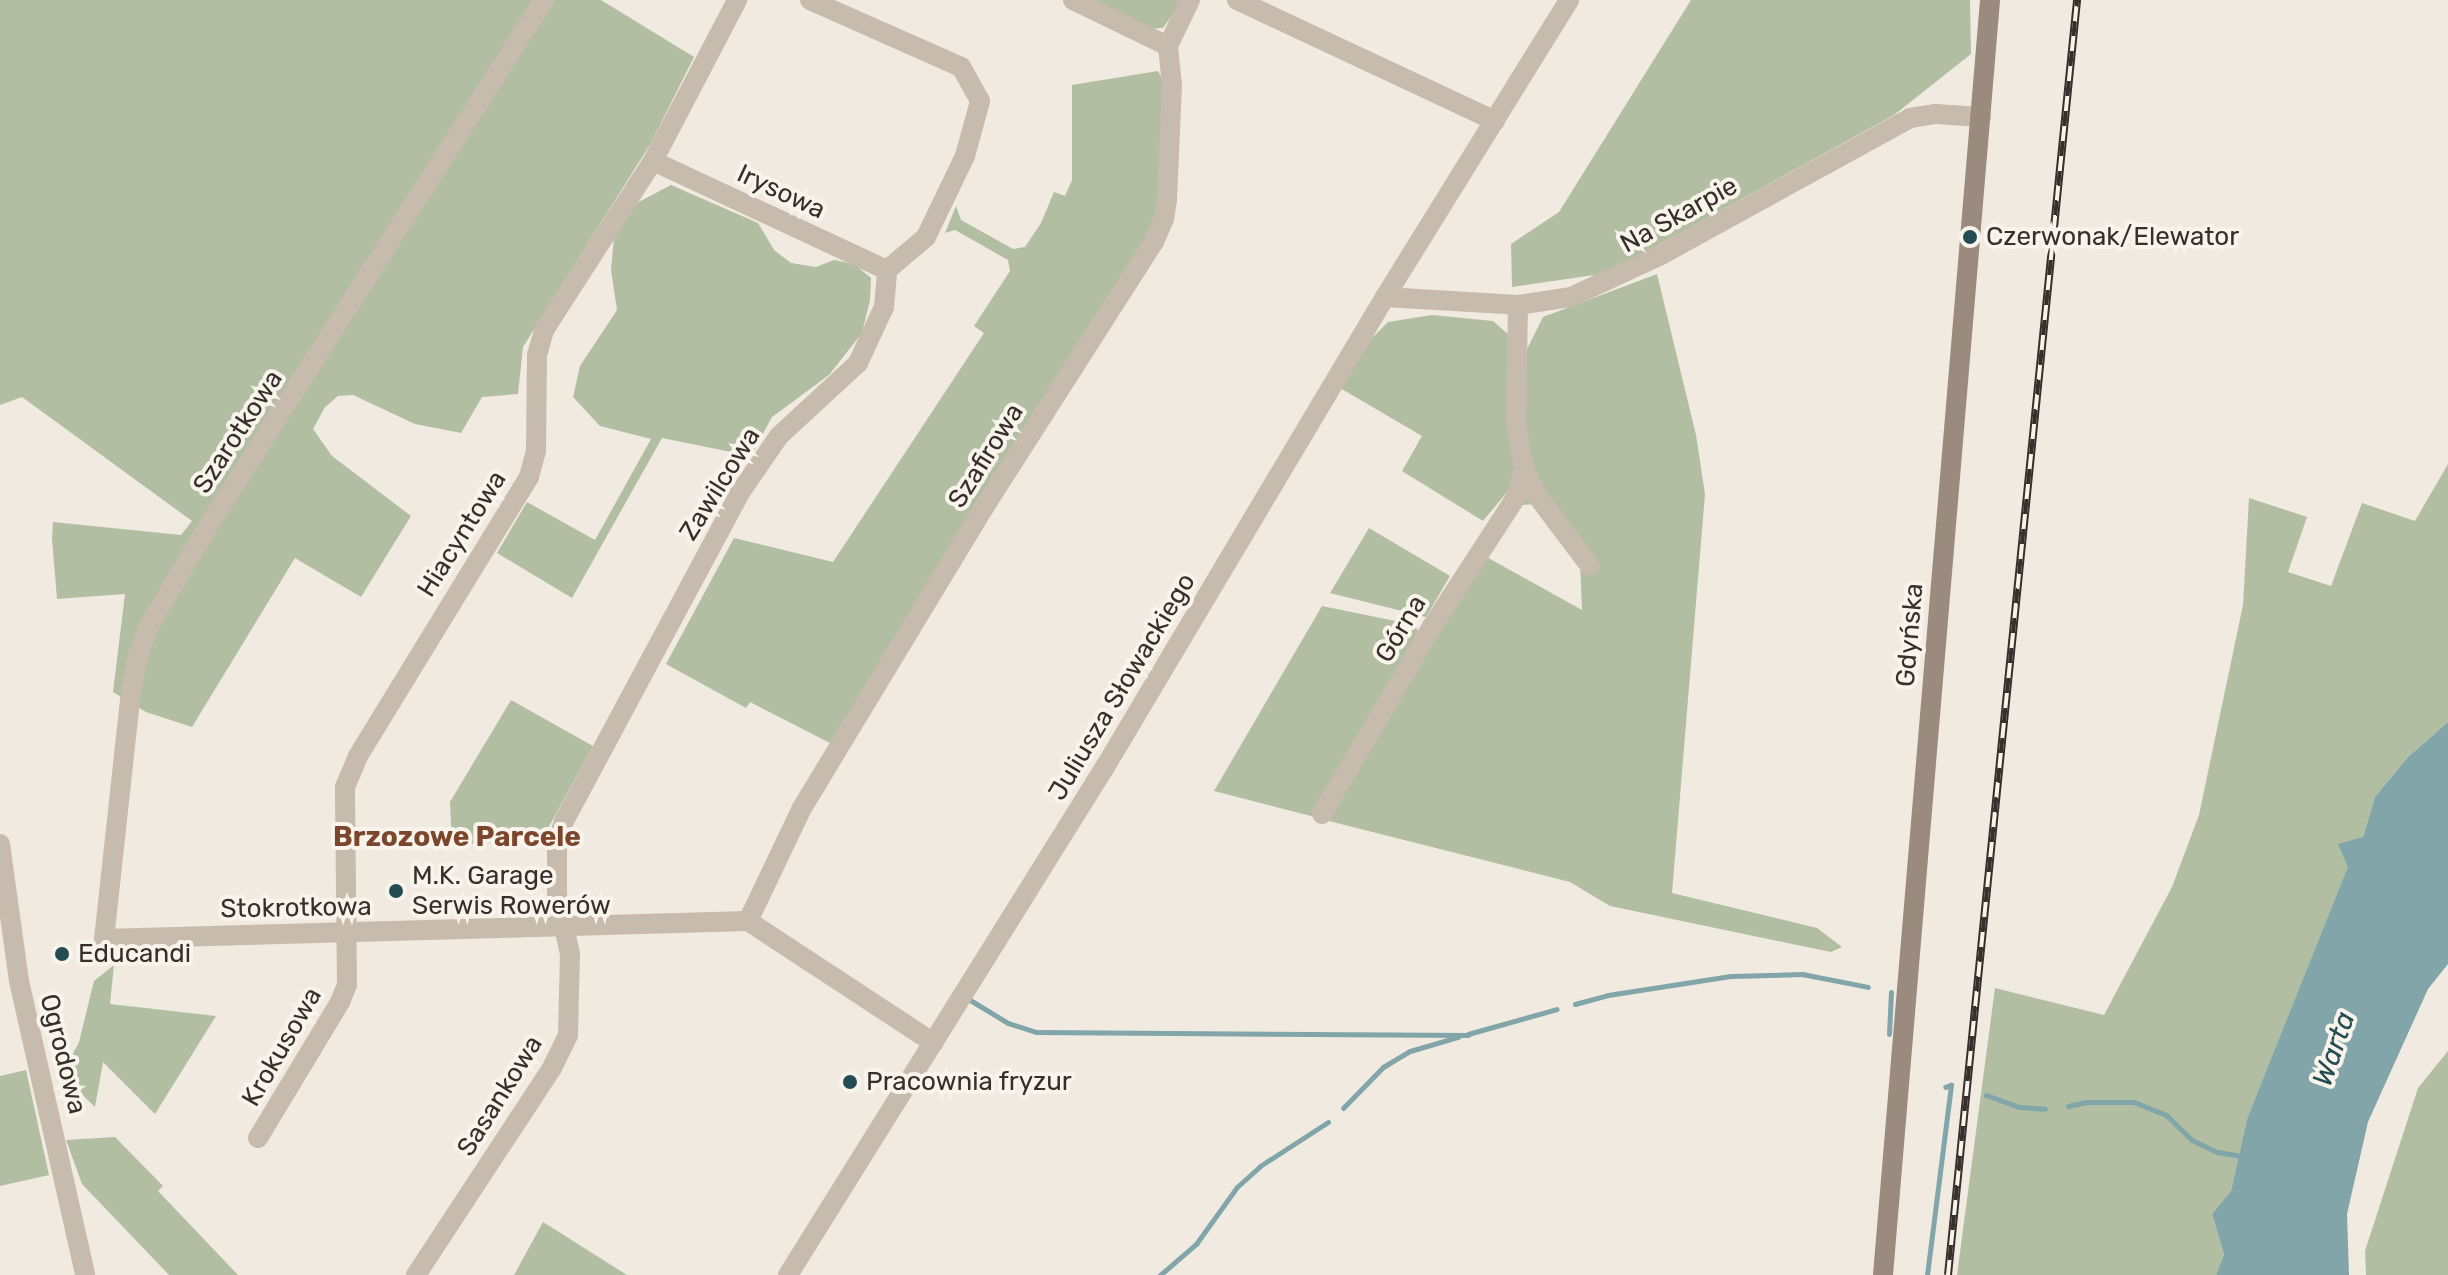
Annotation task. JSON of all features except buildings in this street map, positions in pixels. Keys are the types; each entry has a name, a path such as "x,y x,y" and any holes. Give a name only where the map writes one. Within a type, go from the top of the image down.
{"main road":[{"name":"Gdyńska","path":"1883,1275 1990,0"}],"street":[{"name":"Szarotkowa","path":"104,939 131,691 139,651 151,622 210,523 544,0"},
{"name":"Hiacyntowa","path":"347,933 345,787 358,756 529,477 536,451 537,355 544,330 653,161 737,0"},
{"path":"810,0 961,67 980,101 965,156 926,237 887,270"},
{"path":"1073,0 1168,46 1190,0"},
{"path":"1237,0 1495,121"},
{"name":"Juliusza Słowackiego","path":"788,1275 1105,767 1385,297 1569,0"},
{"name":"Szafirowa","path":"748,921 810,795 989,499 1154,242 1164,219 1167,199 1172,85 1168,46"},
{"name":"Na Skarpie","path":"1385,297 1518,305 1571,297 1616,279 1910,118 1936,114 1981,117"},
{"name":"Irysowa","path":"653,161 887,270"},
{"name":"Zawilcowa","path":"565,926 557,895 557,844 564,821 739,494 779,436 858,363 884,307 887,270"},
{"path":"1518,305 1516,422 1524,470 1535,493 1590,566"},
{"name":"Górna","path":"1322,814 1433,625 1516,497 1524,470"},
{"name":"Ogrodowa","path":"0,844 15,962 85,1275"},
{"name":"Stokrotkowa","path":"104,939 748,921"},
{"path":"748,921 934,1043"},
{"name":"Sasankowa","path":"416,1275 552,1068 568,1035 570,954 565,926"},
{"name":"Krokusowa","path":"258,1138 340,1002 347,985 347,933"},
{"path":"0,947 15,962"}],"green space":[{"path":"0,0 601,0 694,57 651,143 523,347 518,394 482,397 461,433 415,424 353,395 338,396 325,407 313,429 332,456 411,516 361,597 295,558 192,727 146,712 113,692 125,594 57,599 52,539 53,522 181,535 192,521 22,397 0,405"},
{"path":"1087,0 1180,0 1180,4 1163,28 1146,29"},
{"path":"1691,0 1970,0 1971,54 1894,115 1608,273 1512,287 1511,244 1559,212"},
{"path":"1158,71 1164,82 1157,213 1148,237 830,743 750,702 746,708 666,664 734,538 833,562 984,333 974,326 1010,271 1008,260 955,230 945,233 956,206 961,220 1013,249 1025,247 1041,223 1054,192 1065,196 1072,180 1072,85"},
{"path":"671,185 758,223 774,250 791,263 816,267 834,260 854,264 871,278 870,300 862,333 829,375 772,417 751,456 662,438 572,598 497,553 527,502 595,540 651,439 600,426 573,397 580,366 617,310 611,270 614,238 633,205"},
{"path":"1657,274 1696,435 1705,494 1672,893 1817,928 1842,947 1831,952 1610,906 1570,882 1325,820 1483,555 1582,610 1580,562 1537,504 1520,505 1521,406 1527,349 1543,317"},
{"path":"1432,315 1493,321 1508,334 1517,459 1508,491 1483,521 1402,471 1422,436 1340,388 1362,348 1388,322"},
{"path":"2448,464 2448,722 2408,757 2375,797 2363,837 2247,1119 2231,1191 2212,1214 2224,1256 2216,1275 1957,1275 1995,988 2104,1015 2172,887 2199,815 2243,605 2249,498 2307,517 2288,572 2331,586 2362,503 2415,521"},
{"path":"1369,528 1450,576 1426,617 1330,593"},
{"path":"1322,606 1415,625 1420,636 1315,817 1214,791"},
{"path":"511,700 593,746 546,832 545,842 452,844 450,802"},
{"path":"114,965 110,1004 216,1016 155,1114 103,1062 95,1107 62,1075 79,1042 94,981"},
{"path":"2448,1051 2448,1275 2366,1275 2365,1251 2418,1088"},
{"path":"26,1070 49,1175 0,1186 0,1076"},
{"path":"115,1137 163,1186 158,1191 238,1275 169,1275 82,1184 66,1140"},
{"path":"543,1222 627,1275 514,1275"}],"water":[{"name":"Warta","path":"2448,722 2448,964 2428,989 2368,1122 2347,1214 2349,1275 2216,1275 2224,1255 2212,1214 2231,1191 2247,1119 2348,867 2338,844 2363,837 2375,797 2408,757"}],"waterway":[{"path":"1575,1004 1608,995 1731,976 1802,974 1868,987"},
{"path":"1889,1034 1891,992"},
{"path":"970,1000 1008,1023 1036,1032 1468,1035"},
{"path":"1468,1034 1557,1009"},
{"path":"1343,1108 1383,1067 1410,1051 1458,1037"},
{"path":"1927,1275 1951,1085 1945,1087"},
{"path":"1986,1095 2019,1107 2045,1109"},
{"path":"2068,1106 2087,1102 2134,1102 2166,1115 2192,1140 2217,1152 2242,1156"},
{"path":"1160,1275 1196,1244 1237,1187 1260,1166 1328,1122"}],"railway":[{"path":"1948,1275 2077,0"}],"place":[{"name":"Czerwonak/Elewator","path":"1970,237"},
{"name":"M.K. Garage Serwis Rowerów","path":"396,891"},
{"name":"Educandi","path":"62,954"},
{"name":"Pracownia fryzur","path":"850,1082"}],"district":[{"name":"Brzozowe Parcele","path":"457,837"}]}
